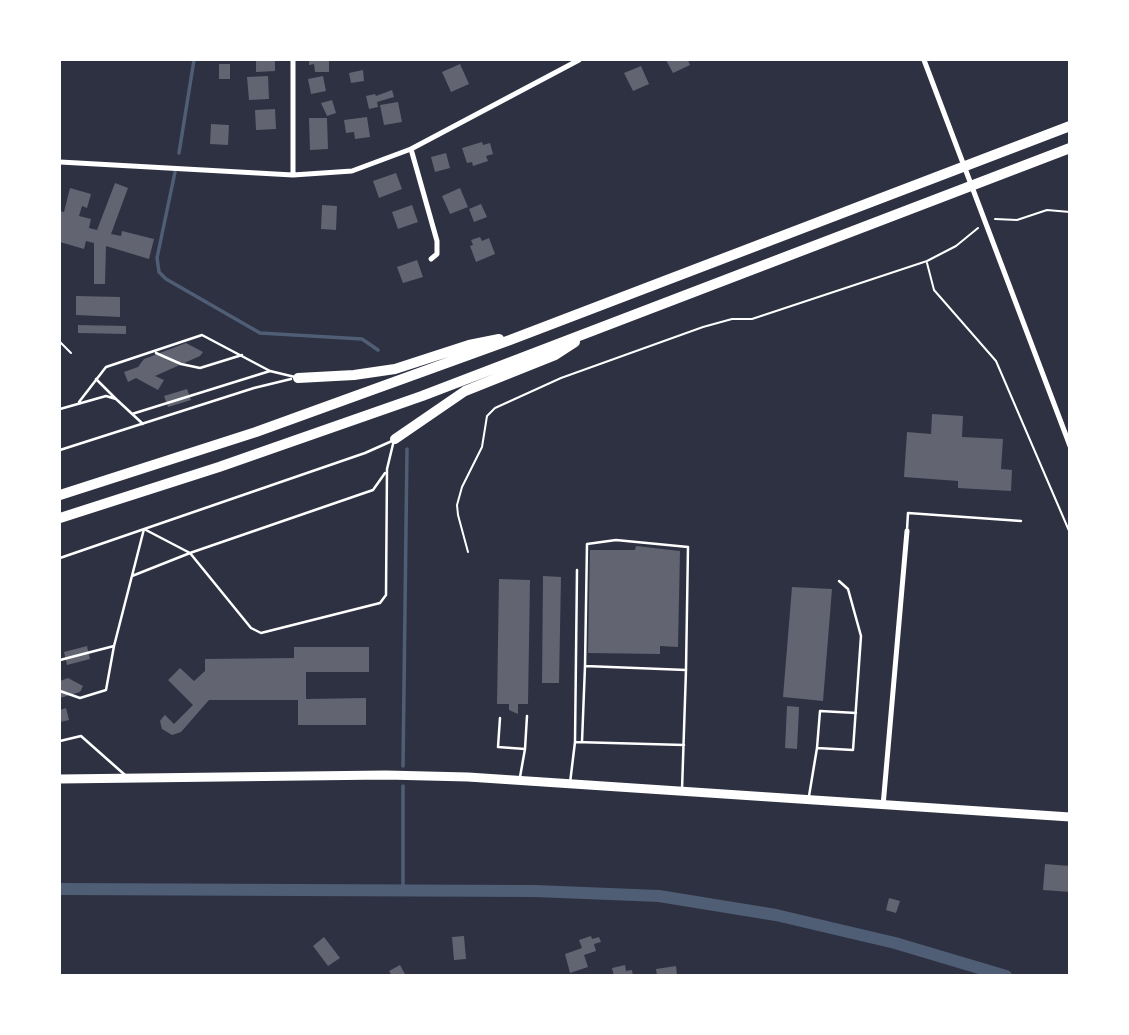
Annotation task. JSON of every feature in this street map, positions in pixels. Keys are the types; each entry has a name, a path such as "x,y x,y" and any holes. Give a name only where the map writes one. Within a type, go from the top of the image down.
{"highway":[{"path":"60,495 256,432 510,340 1069,125"},
{"path":"60,518 257,454 422,396 1069,148"},
{"path":"395,439 465,391 555,355 582,335"},
{"path":"298,378 354,375 395,369 469,345 497,339 510,340"}],"main road":[{"path":"60,779 386,775 520,780 1069,817"}],"street":[{"path":"293,60 293,175"},
{"path":"60,162 293,175 352,171 373,166 411,149 579,60"},
{"path":"924,60 1069,446"},
{"path":"411,149 437,241 437,254 431,260"},
{"path":"883,806 907,531"}],"lane":[{"path":"79,402 107,367 202,335 270,371 298,378"},
{"path":"154,352 181,364 200,368 242,355"},
{"path":"132,414 270,371"},
{"path":"60,450 264,385 298,378"},
{"path":"96,379 143,424"},
{"path":"60,408 106,396 116,398"},
{"path":"132,576 190,553 373,490 384,477 395,439"},
{"path":"60,558 365,453 395,439"},
{"path":"144,529 190,553 251,628 261,634 380,603 386,595 387,469"},
{"path":"907,531 908,513 1021,521"},
{"path":"60,691 80,698 106,690 114,646 144,529"},
{"path":"582,742 587,544 616,540 688,547 682,791"},
{"path":"570,783 575,742 577,570"},
{"path":"817,748 853,750 862,636 848,589 839,581"},
{"path":"60,660 114,646"},
{"path":"585,666 686,670"},
{"path":"809,800 820,711 856,713"},
{"path":"520,780 527,716"},
{"path":"500,718 498,747 525,749"},
{"path":"60,741 80,736 129,778"},
{"path":"575,742 684,745"}],"path":[{"path":"995,219 1017,219 1047,210 1069,212"},
{"path":"468,552 457,505 482,447 487,416 495,408 561,379 703,327 732,319 752,319 927,261 956,246 974,229 985,224"},
{"path":"927,261 934,290 996,361 1069,533"},
{"path":"60,342 71,354"}],"building":[{"path":"256,60 275,60 275,71 256,72"},
{"path":"309,60 329,60 329,72 315,72 314,64 309,65"},
{"path":"666,60 688,60 690,65 673,73"},
{"path":"219,64 230,64 230,79 219,79"},
{"path":"460,64 469,84 451,92 442,72"},
{"path":"641,66 649,84 633,91 624,73"},
{"path":"363,70 364,81 351,83 349,73"},
{"path":"268,76 269,99 249,100 247,77"},
{"path":"323,76 326,91 311,94 308,79"},
{"path":"392,90 394,97 377,102 378,107 369,109 366,96 376,96"},
{"path":"332,100 336,113 327,116 321,103"},
{"path":"398,102 402,122 384,125 380,105"},
{"path":"275,109 276,129 256,130 255,110"},
{"path":"367,117 370,137 355,139 354,132 346,133 344,120"},
{"path":"309,118 327,118 328,149 310,150"},
{"path":"211,124 229,125 228,145 210,144"},
{"path":"482,142 483,145 490,143 493,154 486,156 488,161 473,166 472,162 467,163 462,148"},
{"path":"446,153 450,168 435,172 431,157"},
{"path":"396,173 402,189 379,198 373,181"},
{"path":"115,183 128,188 111,234 121,236 122,231 154,239 149,259 106,246 105,284 94,284 94,243 86,241 84,249 60,242 60,211 64,212 70,188 91,194 87,208 82,206 79,216 91,219 89,228 97,230"},
{"path":"460,188 468,207 450,214 442,196"},
{"path":"481,204 487,217 474,222 469,209"},
{"path":"322,205 337,206 336,230 321,229"},
{"path":"412,205 418,222 398,229 392,212"},
{"path":"480,237 482,241 489,238 495,254 476,262 470,246 473,245 471,240"},
{"path":"417,260 423,277 403,283 397,267"},
{"path":"76,296 120,297 120,317 76,315"},
{"path":"78,325 126,326 126,334 78,333"},
{"path":"186,343 203,352 200,356 155,376 164,380 158,390 136,378 128,382 124,372 138,367 144,359"},
{"path":"187,389 191,400 168,407 164,396"},
{"path":"932,414 963,416 962,437 1003,439 1001,469 1012,470 1011,491 958,488 958,481 904,477 907,432 931,434"},
{"path":"636,546 680,551 678,647 660,646 660,654 588,653 590,550 635,550"},
{"path":"543,576 561,577 559,683 542,683"},
{"path":"499,579 530,580 528,704 518,704 518,714 509,710 509,704 497,704"},
{"path":"792,587 832,589 823,701 783,697"},
{"path":"87,646 90,659 67,665 64,652"},
{"path":"294,647 369,647 369,672 306,672 306,699 366,698 366,725 298,725 298,700 209,700 181,732 172,735 162,729 160,721 165,715 174,724 193,705 168,680 180,668 194,681 205,671 205,659 294,658"},
{"path":"68,678 83,686 80,692 60,698 60,681"},
{"path":"787,706 799,707 797,749 785,748"},
{"path":"66,708 69,720 60,722 60,710"},
{"path":"1045,864 1070,866 1070,892 1043,890"},
{"path":"889,898 900,901 896,913 886,910"},
{"path":"464,936 466,959 454,960 452,937"},
{"path":"591,936 592,939 599,937 601,942 594,944 596,951 584,955 588,967 570,973 565,954 582,948 579,940"},
{"path":"324,937 340,958 328,966 313,946"},
{"path":"400,965 406,976 392,976 389,971"},
{"path":"625,965 626,971 632,970 633,976 614,976 612,968"},
{"path":"676,966 677,975 657,976 656,969"}],"waterway":[{"path":"179,153 194,60"},
{"path":"175,172 157,258 159,272 166,279 260,333 362,339 378,350"},
{"path":"403,766 407,449"},
{"path":"403,786 403,890"},
{"path":"60,889 535,891 659,896 776,915 895,943 1006,976"}]}
